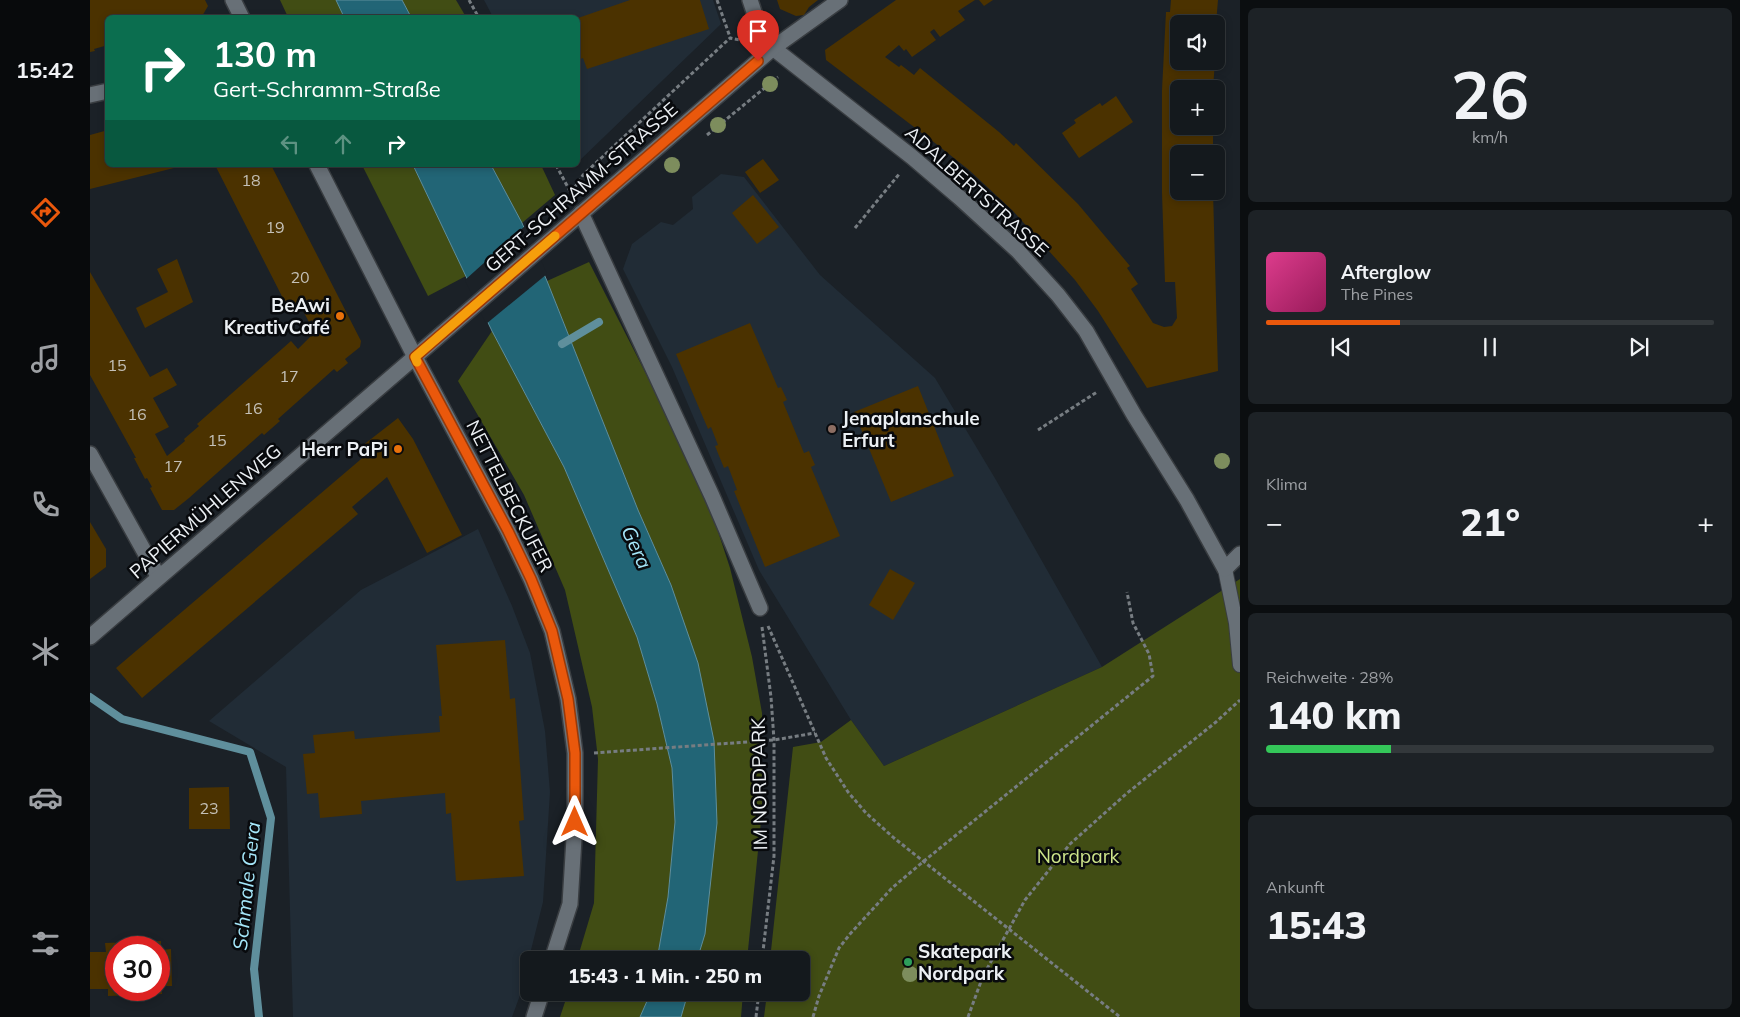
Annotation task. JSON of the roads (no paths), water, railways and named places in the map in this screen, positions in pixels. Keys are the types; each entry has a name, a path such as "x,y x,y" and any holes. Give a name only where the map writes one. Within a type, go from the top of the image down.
{"street":[{"path":"233,0 240,15"},
{"name":"ADALBERTSTRASSE","path":"750,0 757,21 773,48 912,157 1018,251 1058,295 1086,331 1148,439 1187,500 1225,569"},
{"name":"GERT-SCHRAMM-STRASSE","path":"415,357 773,48 840,0"},
{"path":"90,95 105,92"},
{"name":"NETTELBECKUFER","path":"318,167 415,357 508,531 531,579 552,631 568,699 575,753 575,822 572,886 570,904 555,951"},
{"path":"581,214 712,496 760,608"},
{"name":"PAPIERMÜHLENWEG","path":"90,637 158,576 415,357"},
{"path":"90,454 158,576"},
{"path":"1225,569 1240,554"},
{"path":"534,1017 539,1001"}],"lane":[{"path":"1225,569 1236,623 1240,665"}],"water":[{"path":"336,0 402,0 410,15 343,15"},
{"name":"Gera","path":"414,167 492,167 522,223 547,281 638,510 671,585 698,663 714,741 717,823 705,934 700,951 659,951 668,897 675,822 672,768 657,704 637,637 564,467 492,331"},
{"path":"647,1001 686,1001 681,1017 640,1017"}],"waterway":[{"path":"562,344 599,322"},
{"name":"Schmale Gera","path":"90,697 122,719 250,752 271,818 254,969 259,1017"}],"place":[{"name":"BeAwi KreativCafé","path":"340,316"},
{"name":"Jenaplanschule Erfurt","path":"832,429"},
{"name":"Herr PaPi","path":"398,449"},
{"name":"Skatepark Nordpark","path":"908,962"}],"park label":[{"name":"Nordpark","path":"1078,856"}]}
